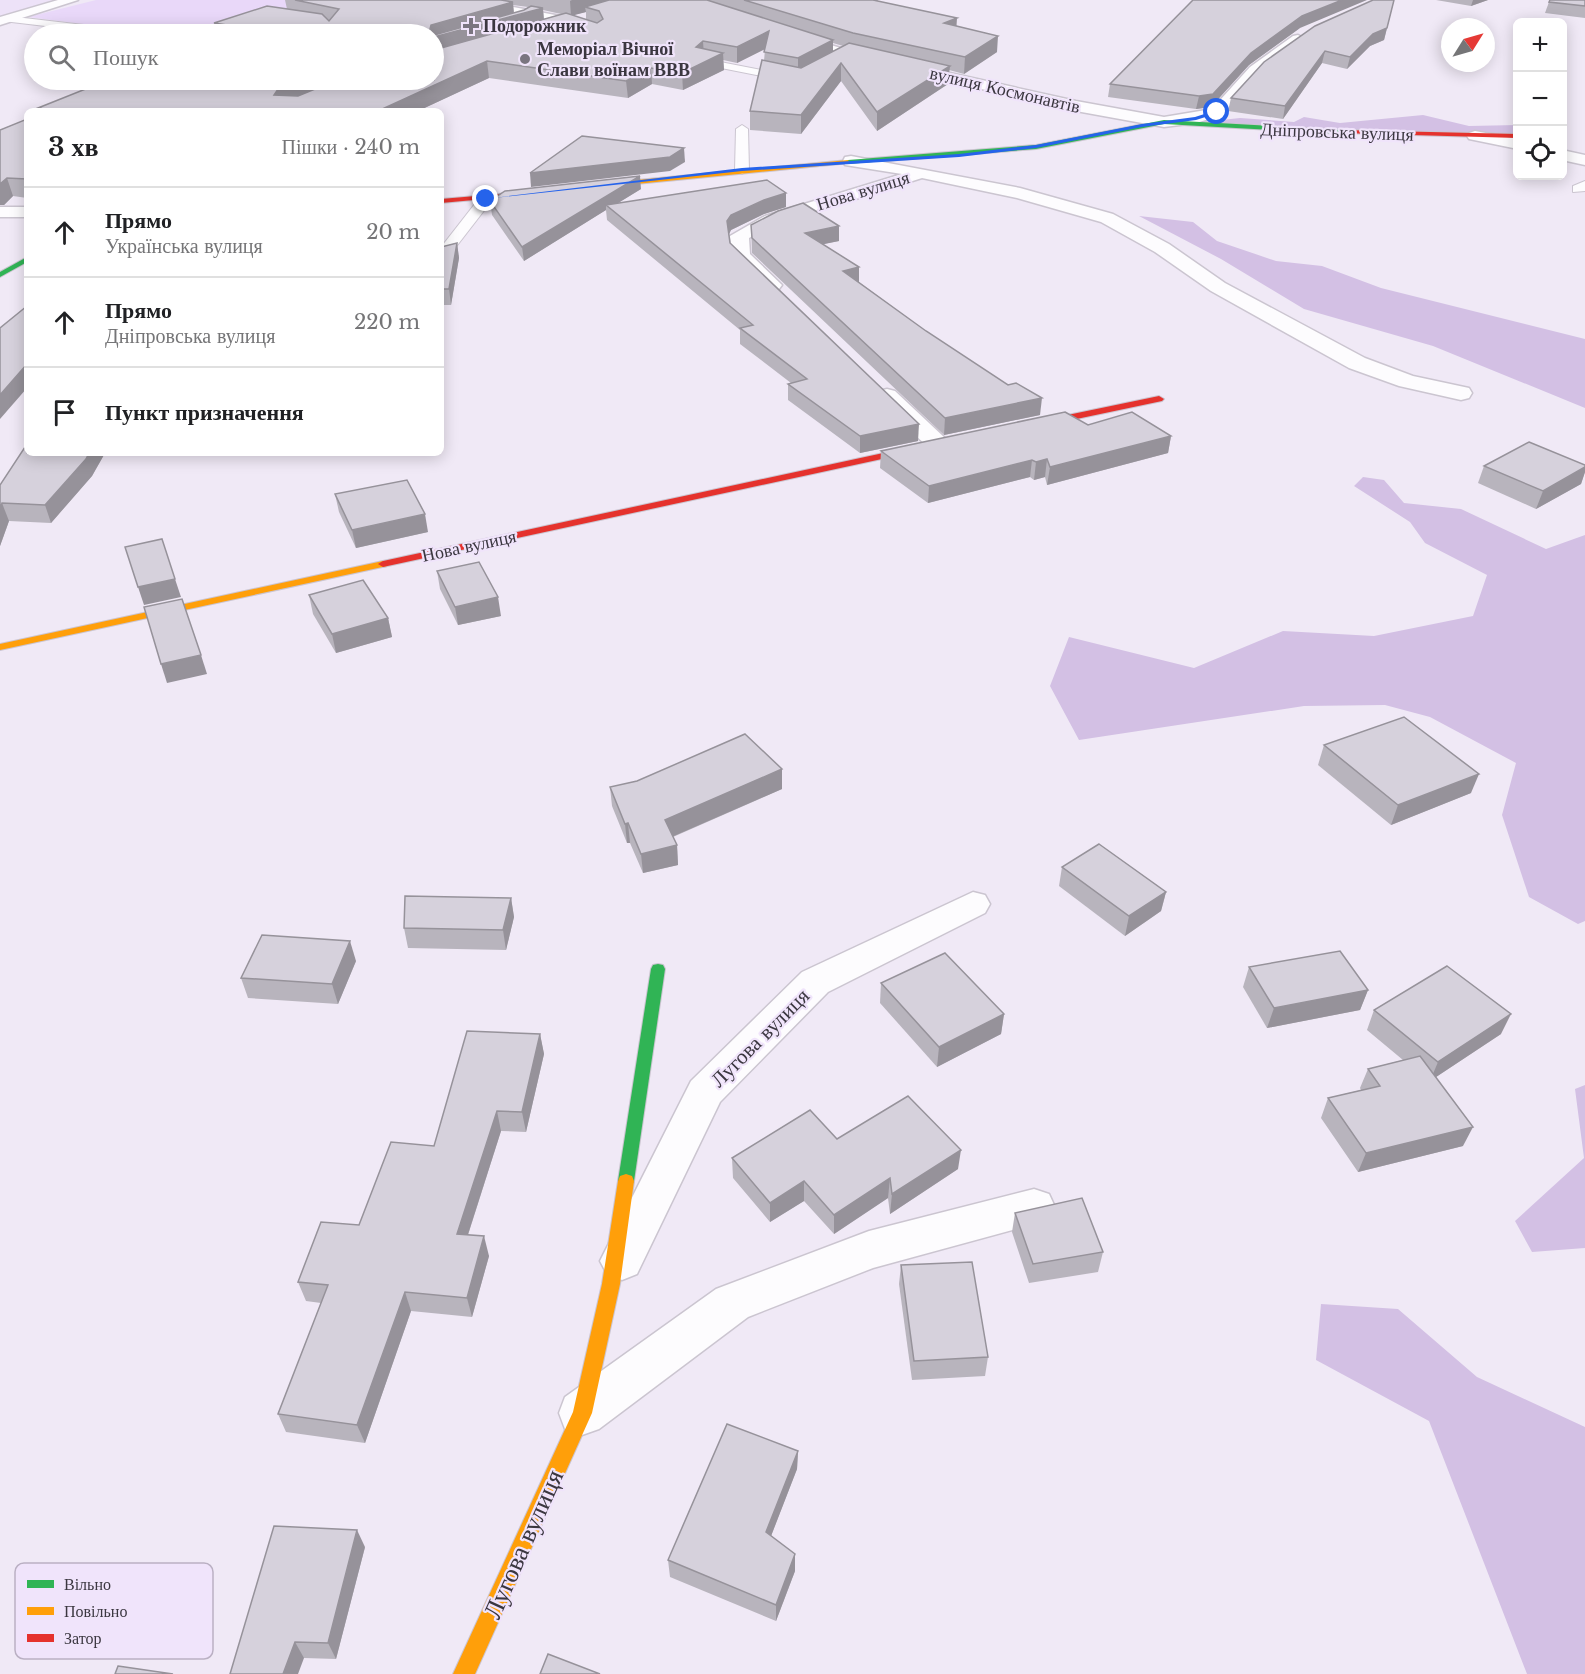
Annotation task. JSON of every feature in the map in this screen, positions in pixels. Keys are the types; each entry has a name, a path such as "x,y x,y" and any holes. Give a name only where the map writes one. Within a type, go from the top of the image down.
{"street":[{"path":"4,20 72,0"},
{"path":"456,0 577,23"},
{"path":"545,29 577,23"},
{"name":"вулиця Космонавтів","path":"770,32 848,54 1076,106 1164,122 1196,118 1217,112 1255,70 1314,29"},
{"name":"Дніпровська вулиця","path":"577,188 742,170 959,155 1048,145 1164,122 1308,131 1513,136"},
{"path":"1474,136 1513,143"},
{"path":"925,173 959,155"},
{"path":"1567,156 1585,160"},
{"path":"851,161 925,173 1020,193 1107,218 1162,249 1218,287 1347,358 1407,381 1461,393"},
{"name":"Нова вулиця","path":"784,297 741,256 739,236 771,220 925,173"},
{"path":"444,201 486,199 554,191"},
{"path":"0,212 24,212"},
{"path":"0,275 24,261"},
{"name":"Нова вулиця","path":"869,379 944,443"},
{"path":"1019,428 1159,399"},
{"name":"Нова вулиця","path":"0,647 944,443"},
{"name":"Лугова вулиця","path":"611,1284 705,1092 815,982 973,904"},
{"name":"Лугова вулиця","path":"464,1674 582,1413 611,1284 658,969"},
{"name":"Лугова вулиця","path":"582,1413 732,1303 869,1250 1034,1207"}],"lane":[{"path":"510,24 532,15"},
{"path":"239,24 261,17"},
{"path":"4,20 41,24"},
{"path":"829,65 848,54"},
{"path":"705,62 800,81"},
{"path":"742,129 742,170"},
{"path":"447,249 486,199"}],"shaded area":[{"path":"0,0 54,0 0,17"},
{"path":"96,0 373,0 246,16 221,24 82,24 28,17"},
{"path":"1423,115 1469,126 1513,125 1513,134 1320,129 1203,122 1240,118 1294,122 1304,117 1340,123"},
{"path":"1139,216 1193,222 1217,241 1276,261 1322,266 1381,288 1585,339 1585,408 1433,346 1304,309 1221,259"},
{"path":"1363,477 1384,480 1404,503 1461,509 1546,549 1585,535 1585,921 1578,924 1529,897 1502,815 1516,763 1430,717 1385,705 1304,706 1079,740 1050,686 1069,637 1194,668 1283,631 1374,636 1473,616 1487,575 1425,543 1410,522 1354,486"},
{"path":"1585,1085 1585,1248 1532,1252 1515,1221 1584,1158 1575,1089"},
{"path":"1321,1304 1398,1309 1477,1377 1585,1427 1585,1674 1527,1674 1429,1421 1316,1360"}],"building":[{"path":"295,0 501,0 513,2 435,24 214,23 267,6 322,14 329,21 339,9"},
{"path":"609,0 707,0 833,40 798,58 764,52 769,31 737,47 703,41 696,47 723,53 682,73 651,68 626,81 487,61 444,81 444,47 566,13 597,23 603,19 599,11 585,7"},
{"path":"744,0 873,0 957,18 944,23 998,36 965,57 853,33"},
{"path":"1193,0 1342,0 1302,16 1251,53 1213,94 1199,96 1110,84"},
{"path":"1373,0 1394,0 1387,28 1373,34 1350,57 1325,51 1285,106 1231,98 1264,62 1315,26"},
{"path":"1550,0 1585,0 1585,6 1549,2"},
{"path":"531,6 543,8 444,34 444,32 524,10"},
{"path":"849,43 950,66 877,112 841,63 801,115 750,111 762,60 801,68"},
{"path":"83,90 277,90 274,95 298,96 313,90 424,90 385,108 38,108"},
{"path":"24,120 24,179 7,178 0,184 0,130"},
{"path":"582,136 684,148 670,157 530,173"},
{"path":"640,176 522,247 490,201 505,191"},
{"path":"767,180 786,193 731,215 727,221 730,243 919,424 860,436 788,384 807,379 740,328 753,325 606,205"},
{"path":"803,203 839,226 805,233 859,267 843,271 926,331 1008,385 1016,383 1042,398 945,418 752,238 751,225 778,211"},
{"path":"457,243 449,289 444,289 444,246"},
{"path":"24,308 24,367 0,395 0,328"},
{"path":"1065,412 1088,425 1132,412 1171,436 1050,467 1047,459 1036,462 1032,460 929,486 881,451"},
{"path":"1529,442 1585,465 1585,467 1543,491 1484,466"},
{"path":"24,449 24,456 88,456 45,505 2,503 0,509 0,485"},
{"path":"407,480 425,514 352,530 335,494"},
{"path":"162,539 175,579 138,587 125,547"},
{"path":"479,562 498,597 455,607 437,571"},
{"path":"363,580 388,618 332,634 309,595"},
{"path":"182,599 201,655 161,664 144,607"},
{"path":"1404,717 1479,774 1398,805 1324,745"},
{"path":"745,734 782,769 665,820 677,845 641,854 628,823 625,824 610,787 637,781"},
{"path":"1099,844 1166,892 1129,916 1062,867"},
{"path":"405,896 511,898 503,930 404,928"},
{"path":"262,935 350,941 332,984 241,978"},
{"path":"1340,951 1368,990 1274,1008 1249,967"},
{"path":"945,953 1004,1014 939,1047 881,983"},
{"path":"1447,966 1511,1014 1438,1062 1374,1010"},
{"path":"467,1031 540,1034 522,1112 497,1111 457,1234 484,1236 467,1298 405,1292 357,1425 278,1414 328,1285 298,1282 321,1222 359,1225 391,1142 434,1146"},
{"path":"1420,1056 1473,1127 1366,1153 1328,1098 1380,1086 1368,1069"},
{"path":"908,1096 961,1150 892,1194 890,1178 834,1215 804,1181 770,1203 732,1158 810,1110 837,1139"},
{"path":"1082,1198 1103,1252 1033,1264 1015,1213"},
{"path":"972,1262 988,1357 914,1361 901,1265"},
{"path":"727,1424 798,1451 766,1532 795,1554 776,1605 668,1560"},
{"path":"274,1526 357,1530 328,1643 295,1642 283,1674 230,1674"},
{"path":"548,1654 600,1674 540,1674"},
{"path":"118,1666 173,1674 115,1674"}],"traffic: fast":[{"path":"848,162 1036,147 1164,122 1343,132"},
{"path":"0,275 24,261"},
{"path":"626,1181 658,969"}],"traffic: slow":[{"path":"595,186 848,162"},
{"path":"0,647 383,564"},
{"path":"464,1674 582,1413 611,1284 626,1181"}],"traffic: jam":[{"path":"1343,132 1513,136"},
{"path":"444,201 541,192"},
{"path":"1029,426 1159,399"},
{"path":"383,564 925,447"}],"place":[{"name":"Подорожник","path":"471,26"},
{"name":"Меморіал Вічної Слави воїнам ВВВ","path":"525,59"}],"route":[{"path":"486,199 742,170 959,155 1036,147 1142,125 1196,118 1217,112"}]}
